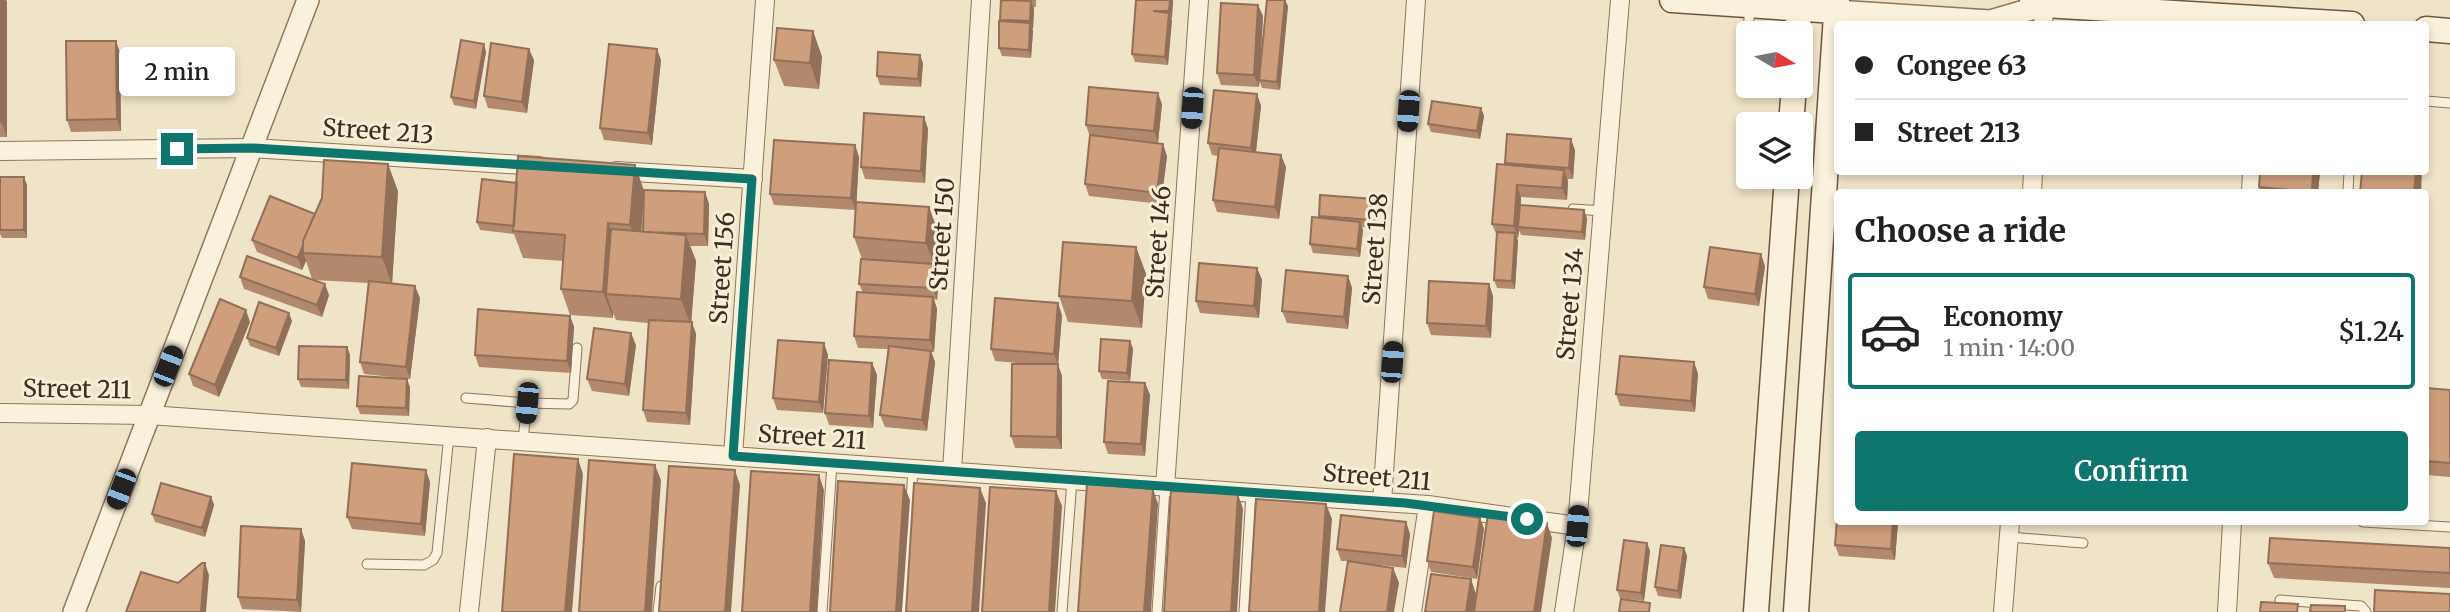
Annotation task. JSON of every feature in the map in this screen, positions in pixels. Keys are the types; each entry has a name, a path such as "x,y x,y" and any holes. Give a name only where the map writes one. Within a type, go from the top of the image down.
{"main road":[{"path":"1672,0 1750,5 1837,6"},
{"path":"2041,7 2263,14 2325,21"},
{"path":"2429,29 2450,31"},
{"path":"1796,612 1834,51"},
{"path":"1756,612 1786,189"},
{"path":"1761,544 1801,545"}],"street":[{"path":"74,612 308,0"},
{"name":"Street 156","path":"733,456 765,0"},
{"name":"Street 150","path":"952,471 981,0"},
{"name":"Street 146","path":"1165,486 1199,0"},
{"name":"Street 138","path":"1382,502 1416,0"},
{"name":"Street 134","path":"1564,612 1577,526 1620,0"},
{"path":"1837,6 1990,21 2041,7"},
{"name":"Street 213","path":"0,151 252,148 558,167"},
{"path":"600,170 752,179"},
{"name":"Street 211","path":"0,413 149,415 523,440 672,458 733,456 751,464 832,463 952,471 991,481 1072,480 1165,486 1428,505 1577,526"},
{"path":"469,612 487,438"},
{"path":"1412,612 1428,505"},
{"path":"2227,612 2232,525"},
{"path":"2003,612 2009,529"}],"lane":[{"path":"1749,21 1750,5"},
{"path":"2429,101 2450,103"},
{"path":"1567,209 1603,211"},
{"path":"466,398 569,404 573,400 577,348"},
{"path":"523,440 527,403"},
{"path":"367,564 425,565 433,561 449,435"},
{"path":"822,612 832,463"},
{"path":"904,612 913,469"},
{"path":"1062,612 1072,480"},
{"path":"1157,612 1165,486"},
{"path":"1244,612 1251,493"},
{"path":"2415,525 2450,527"},
{"path":"2009,529 2083,543"},
{"path":"658,612 662,572"},
{"path":"2280,600 2361,606 2365,612"}],"building":[{"path":"2,0 1,122 0,122"},
{"path":"1001,0 1031,1 1030,21 1000,20"},
{"path":"1136,0 1170,0 1169,11 1153,11 1169,13 1165,57 1132,54"},
{"path":"1267,0 1285,0 1277,82 1259,80"},
{"path":"1221,3 1258,5 1254,75 1217,73"},
{"path":"999,21 1030,23 1029,50 999,48"},
{"path":"777,28 813,31 810,63 774,60"},
{"path":"461,40 484,44 474,101 451,97"},
{"path":"66,41 116,41 117,119 67,120"},
{"path":"491,43 529,49 522,102 484,96"},
{"path":"609,44 657,49 648,133 600,128"},
{"path":"878,52 920,55 918,79 877,76"},
{"path":"1089,87 1158,93 1154,131 1086,125"},
{"path":"1214,90 1257,94 1251,148 1208,143"},
{"path":"1432,101 1481,108 1477,131 1428,124"},
{"path":"864,113 924,117 921,171 861,167"},
{"path":"1507,134 1571,139 1569,168 1505,163"},
{"path":"1090,135 1163,144 1157,193 1085,184"},
{"path":"774,140 855,145 851,198 770,194"},
{"path":"1219,148 1281,155 1275,207 1213,200"},
{"path":"518,156 635,165 630,225 608,223 603,292 561,289 565,235 513,231"},
{"path":"324,160 388,164 382,257 303,253 303,241 322,198"},
{"path":"1497,164 1564,170 1562,188 1517,185 1514,226 1492,224"},
{"path":"2260,175 2313,175 2312,189 2259,187"},
{"path":"2362,175 2416,175 2414,189 2360,189"},
{"path":"0,177 24,177 24,230 0,230"},
{"path":"482,179 517,183 514,226 477,222"},
{"path":"644,190 705,192 704,234 643,232"},
{"path":"1320,195 1374,199 1372,220 1319,216"},
{"path":"270,196 315,214 298,258 252,240"},
{"path":"856,202 929,207 926,243 854,237"},
{"path":"1520,205 1584,210 1582,232 1518,227"},
{"path":"1312,217 1360,222 1357,249 1310,244"},
{"path":"611,229 686,235 681,299 606,294"},
{"path":"1497,232 1515,233 1512,281 1494,280"},
{"path":"1063,242 1136,247 1132,301 1059,296"},
{"path":"1710,247 1761,254 1755,294 1704,287"},
{"path":"247,256 325,284 317,305 240,277"},
{"path":"861,259 934,264 933,288 859,284"},
{"path":"1199,263 1257,268 1254,306 1196,301"},
{"path":"1286,270 1348,276 1344,317 1282,311"},
{"path":"369,281 415,286 406,367 360,362"},
{"path":"1429,281 1489,284 1486,326 1427,323"},
{"path":"857,292 933,297 930,340 854,336"},
{"path":"995,298 1058,303 1054,354 991,349"},
{"path":"220,299 246,310 215,385 189,374"},
{"path":"259,302 289,313 276,348 247,338"},
{"path":"478,309 570,316 567,361 475,355"},
{"path":"649,320 692,322 686,413 643,410"},
{"path":"594,328 631,333 625,384 587,379"},
{"path":"1101,339 1130,341 1127,373 1099,371"},
{"path":"778,340 824,343 819,402 773,398"},
{"path":"299,346 347,347 346,380 298,379"},
{"path":"889,346 931,351 922,420 880,415"},
{"path":"1620,356 1694,362 1691,401 1616,394"},
{"path":"829,360 872,363 869,416 825,413"},
{"path":"1012,364 1058,364 1057,437 1011,436"},
{"path":"359,376 407,379 406,408 357,406"},
{"path":"1108,381 1145,383 1141,444 1104,442"},
{"path":"2429,388 2450,390 2450,463 2429,461"},
{"path":"514,454 578,459 565,612 502,612"},
{"path":"589,460 655,465 645,612 579,612"},
{"path":"352,463 426,470 421,524 347,517"},
{"path":"669,466 735,470 725,612 659,612"},
{"path":"751,471 819,475 810,612 742,612"},
{"path":"838,481 904,485 896,612 830,612"},
{"path":"161,483 211,497 202,528 152,514"},
{"path":"914,483 980,488 972,612 906,612"},
{"path":"1087,484 1153,489 1144,612 1078,612"},
{"path":"990,487 1056,491 1049,612 982,612"},
{"path":"1171,491 1238,494 1231,612 1164,612"},
{"path":"1256,499 1326,504 1319,612 1249,612"},
{"path":"1434,511 1480,518 1473,567 1427,561"},
{"path":"1488,514 1547,523 1534,612 1474,612"},
{"path":"1341,515 1406,522 1402,556 1337,549"},
{"path":"1837,525 1893,525 1891,549 1835,545"},
{"path":"241,526 301,529 297,600 238,597"},
{"path":"2270,538 2450,548 2450,573 2268,563"},
{"path":"1624,540 1647,543 1641,593 1617,590"},
{"path":"1661,545 1684,548 1678,591 1655,587"},
{"path":"1348,561 1393,568 1387,612 1340,612"},
{"path":"205,563 201,612 126,612 141,572 178,583"},
{"path":"1431,574 1471,579 1466,612 1425,612"},
{"path":"2375,590 2450,594 2450,612 2374,612"},
{"path":"1621,599 1650,603 1649,612 1619,612"},
{"path":"2261,602 2298,604 2297,612 2260,612"},
{"path":"2311,605 2345,606 2345,612 2310,612"}],"route":[{"path":"177,149 252,148 752,179 733,456 1405,503 1527,519"}]}
